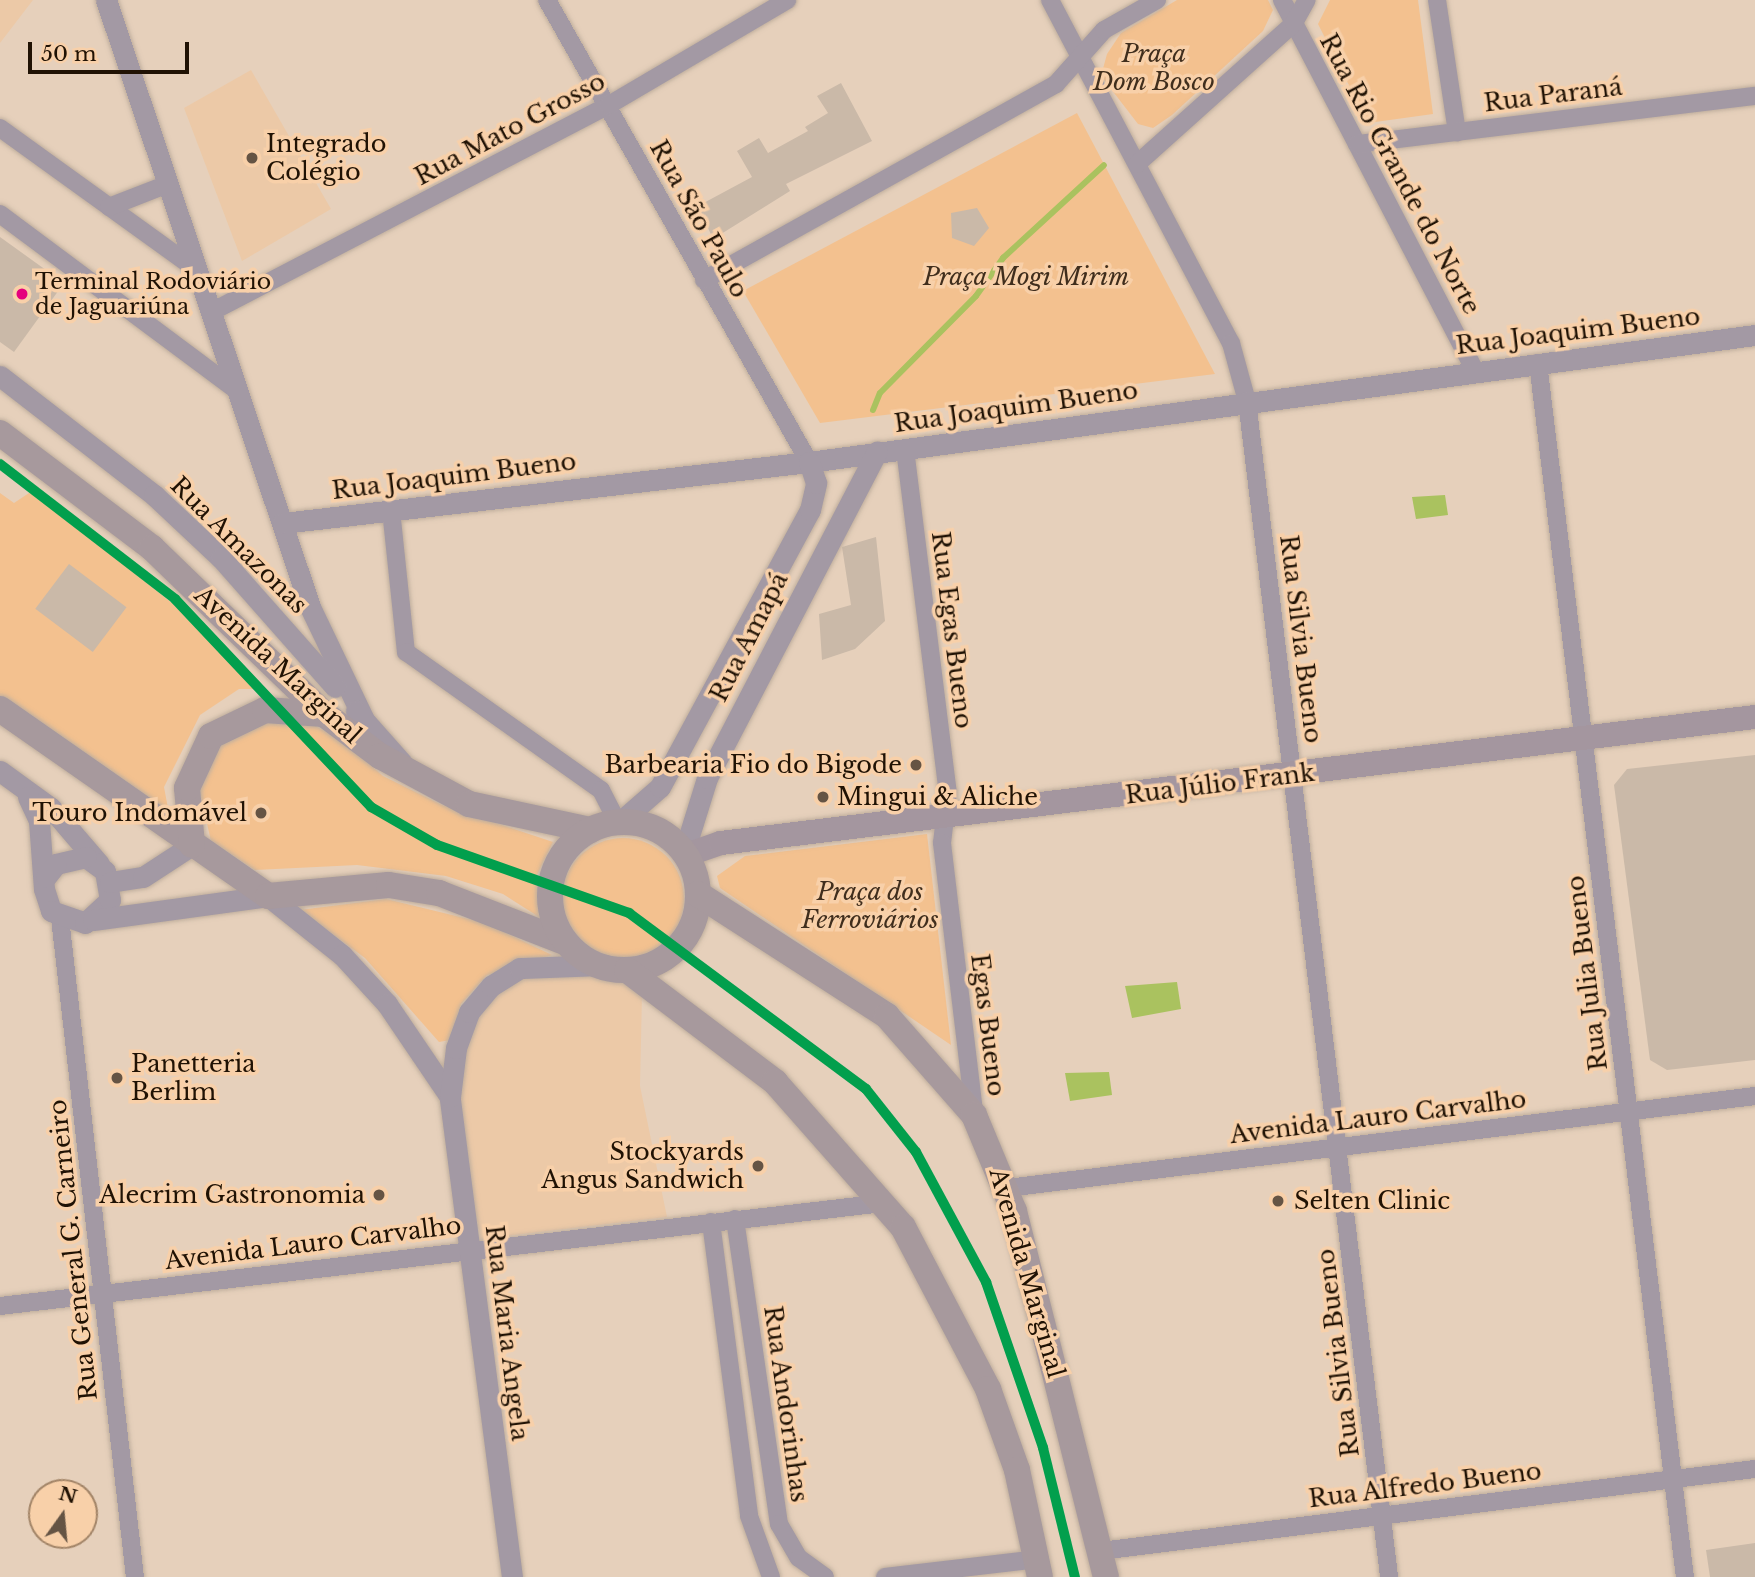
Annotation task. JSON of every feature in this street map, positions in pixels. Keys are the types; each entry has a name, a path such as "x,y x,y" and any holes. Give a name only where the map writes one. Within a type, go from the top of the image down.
{"main road":[{"name":"Avenida Marginal","path":"0,433 152,548 324,714 416,777 480,807 590,830"},
{"path":"0,709 268,896 364,886 439,893 565,942 597,965 627,970 647,966 680,945 698,894 685,854 656,829 619,822 590,830 564,852 549,892 565,942"},
{"path":"192,845 187,788 211,736 265,710 324,714"},
{"name":"Rua Júlio Frank","path":"685,854 721,843 1755,717"},
{"name":"Avenida Marginal","path":"698,894 887,1016 974,1115 1007,1188 1106,1577"},
{"path":"627,970 775,1082 883,1203 955,1319 988,1389 1017,1470 1039,1568"}],"street":[{"path":"106,0 214,311 235,389 329,657 365,722"},
{"name":"Rua São Paulo","path":"547,0 609,105 704,280 809,462"},
{"name":"Rua Mato Grosso","path":"214,311 609,105 787,0"},
{"name":"Rua Silvia Bueno","path":"1050,0 1231,343 1247,401 1389,1577"},
{"path":"704,280 1056,84 1082,60 1104,30 1157,0"},
{"name":"Rua Rio Grande do Norte","path":"1282,0 1475,371"},
{"path":"1137,164 1294,23 1307,0"},
{"path":"1437,0 1457,132"},
{"name":"Rua Paraná","path":"1357,144 1755,96"},
{"path":"0,128 198,271"},
{"path":"109,207 168,184"},
{"path":"0,214 235,389"},
{"name":"Rua Joaquim Bueno","path":"283,523 809,462 1247,401 1755,335"},
{"name":"Rua Julia Bueno","path":"1538,363 1685,1577"},
{"name":"Rua Amazonas","path":"0,376 153,495 221,558 416,777"},
{"name":"Rua Egas Bueno","path":"905,449 948,792 945,816"},
{"name":"Rua Amapá","path":"685,854 707,778 877,452"},
{"name":"Rua Amapá","path":"619,822 660,787 810,510 816,483 809,462"},
{"path":"391,510 406,652 601,790 619,822"},
{"path":"0,771 29,797 59,815 105,873 110,900 93,920"},
{"path":"29,797 39,821 46,901 60,918 93,920 268,896"},
{"name":"Egas Bueno","path":"945,816 942,843 974,1115"},
{"path":"46,877 72,857 105,873 144,877 192,845"},
{"name":"Rua Maria Angela","path":"268,896 342,955 387,1004 450,1097"},
{"name":"Rua General G. Carneiro","path":"60,918 135,1577"},
{"name":"Rua Maria Angela","path":"512,1577 450,1097 456,1048 469,1012 491,986 520,968 597,965"},
{"name":"Avenida Lauro Carvalho","path":"1007,1188 1755,1096"},
{"name":"Avenida Lauro Carvalho","path":"0,1306 470,1249 883,1203"},
{"name":"Rua Andorinhas","path":"735,1219 779,1524 799,1558 825,1577"},
{"name":"Rua Andorinhas","path":"711,1222 749,1516 771,1577"},
{"name":"Rua Alfredo Bueno","path":"1101,1551 1755,1469"},
{"path":"885,1577 1039,1568"}],"shaded area":[{"path":"0,0 33,0 0,43"},
{"name":"Integrado Colégio","path":"251,70 331,209 242,261 184,108"},
{"path":"1445,495 1448,515 1416,519 1412,497"},
{"path":"597,966 642,995 640,1086 667,1217 481,1239 451,1097 471,1012 522,972"},
{"path":"1177,982 1181,1009 1132,1018 1125,986"},
{"path":"1109,1072 1112,1095 1070,1101 1065,1073"}],"green space":[{"name":"Praça Dom Bosco","path":"1177,0 1268,0 1273,10 1263,31 1172,115 1153,128 1138,124 1101,76 1107,54 1121,33"},
{"path":"1330,0 1418,0 1433,114 1368,123 1318,24"},
{"name":"Praça Mogi Mirim","path":"1077,113 1215,374 820,423 743,291"},
{"path":"32,491 173,604 254,689 239,689 200,715 164,787 170,819 0,696 0,493 14,503"},
{"path":"299,717 341,740 383,776 442,805 553,842 536,877 539,917 503,894 446,876 357,865 255,870 211,841 198,784 213,753 234,730 263,718"},
{"name":"Praça dos Ferroviários","path":"927,834 951,1045 720,888 717,876 745,856"},
{"path":"623,838 646,843 666,856 679,876 684,899 679,922 666,942 646,955 623,960 600,955 580,942 567,922 562,899 567,876 580,856 600,843"},
{"path":"386,899 485,923 552,955 487,975 461,1004 450,1040 439,1042 365,958 300,910"}],"building":[{"path":"841,83 872,141 786,184 790,191 713,239 698,206 752,177 737,151 759,138 768,153 808,131 805,127 828,113 817,96"},
{"path":"977,208 989,228 974,246 952,238 951,213"},
{"name":"Terminal Rodoviário de Jaguariúna","path":"0,237 64,283 14,352 0,342"},
{"path":"876,537 885,621 855,649 822,660 819,614 851,605 842,547"},
{"path":"69,564 127,607 93,652 35,609"},
{"path":"1755,755 1755,1060 1667,1070 1650,1060 1614,785 1627,769"},
{"path":"1755,1543 1755,1577 1710,1577 1706,1550"}],"waterway":[{"path":"873,410 880,393 976,296 1003,258 1104,165"}],"transit line":[{"path":"0,464 175,599 371,807 437,845 629,913 866,1089 916,1152 986,1282 1043,1448 1075,1577"}],"place":[{"name":"Integrado Colégio","path":"252,158"},
{"name":"Terminal Rodoviário de Jaguariúna","path":"22,294"},
{"name":"Barbearia Fio do Bigode","path":"916,765"},
{"name":"Mingui & Aliche","path":"823,797"},
{"name":"Touro Indomável","path":"261,813"},
{"name":"Panetteria Berlim","path":"117,1078"},
{"name":"Stockyards Angus Sandwich","path":"758,1166"},
{"name":"Alecrim Gastronomia","path":"379,1195"},
{"name":"Selten Clinic","path":"1278,1201"}]}
